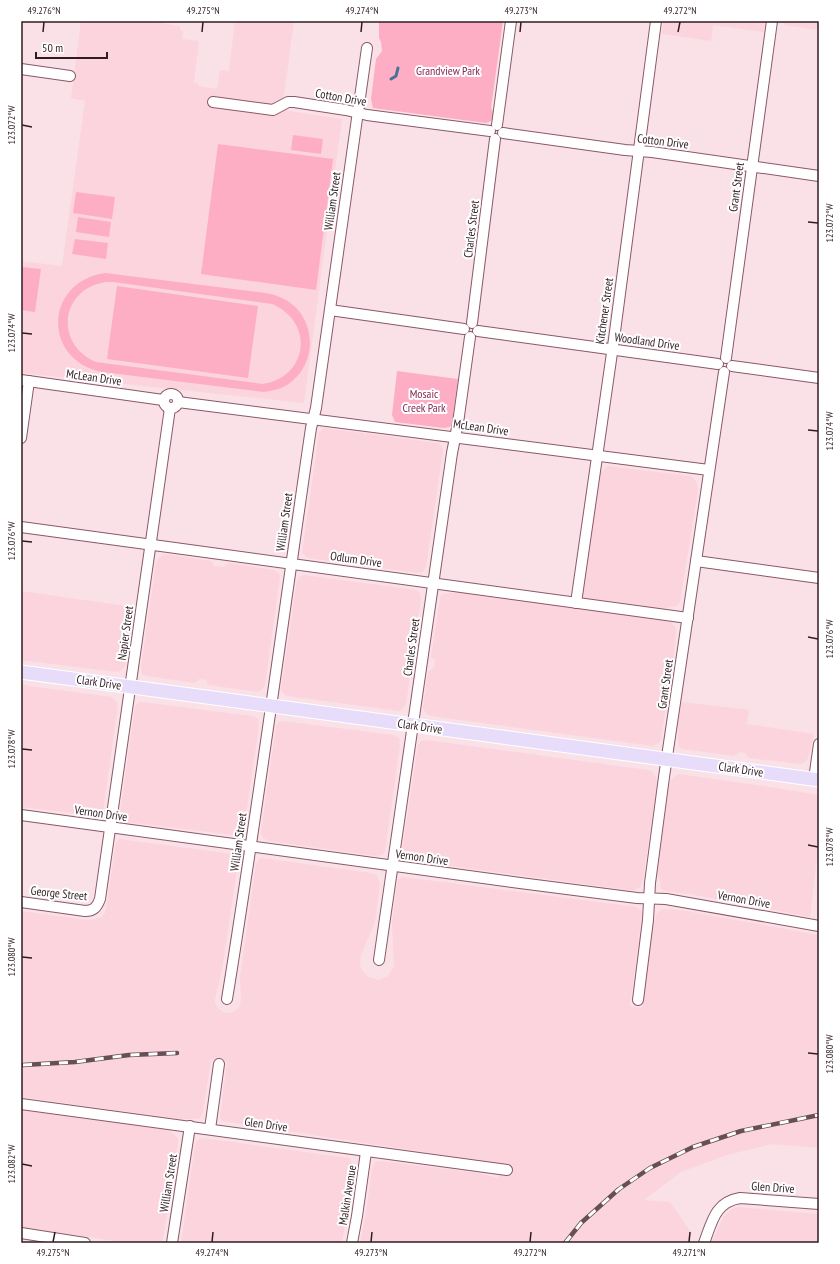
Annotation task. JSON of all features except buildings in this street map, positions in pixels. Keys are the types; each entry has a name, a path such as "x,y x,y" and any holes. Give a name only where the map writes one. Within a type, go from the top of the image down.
{"main road":[{"name":"Clark Drive","path":"21,672 817,779"}],"street":[{"name":"Charles Street","path":"379,960 412,725 453,447 458,424 511,21"},
{"name":"Kitchener Street","path":"576,603 640,151 656,21"},
{"name":"Grant Street","path":"638,1000 648,920 650,883 724,372 719,369 725,362 772,21"},
{"name":"William Street","path":"227,999 251,847 291,563 316,408 367,48"},
{"path":"21,69 70,76"},
{"name":"Cotton Drive","path":"213,102 273,110 288,102 294,102 496,132 819,176"},
{"name":"Woodland Drive","path":"330,310 612,349 725,362 819,378"},
{"path":"21,438 25,380"},
{"name":"McLean Drive","path":"25,380 163,400"},
{"path":"172,393 176,396 178,402 175,406 170,408 165,405 163,400 166,395 172,393"},
{"name":"McLean Drive","path":"178,402 314,418 709,470"},
{"name":"Napier Street","path":"95,909 100,899 170,408"},
{"name":"Odlum Drive","path":"21,526 688,618"},
{"path":"696,562 819,578"},
{"path":"817,779 819,744"},
{"name":"Vernon Drive","path":"21,815 520,883 650,899 666,899 819,926"},
{"name":"George Street","path":"21,902 85,911 95,909"},
{"path":"210,1129 219,1064"},
{"name":"Glen Drive","path":"21,1104 507,1170"},
{"name":"William Street","path":"172,1243 190,1126"},
{"name":"Malkin Avenue","path":"352,1243 366,1152"},
{"name":"Glen Drive","path":"704,1243 717,1212 726,1202 740,1198 819,1204"},
{"path":"21,1233 85,1243"}],"shaded area":[{"path":"81,21 147,21 180,26 180,30 183,31 182,39 199,41 194,83 199,84 198,86 217,89 220,70 229,71 235,21 294,21 282,110 342,119 304,403 21,373 21,261 62,266 85,101 71,98"},
{"path":"664,21 766,21 764,32 713,25 711,41 662,34"},
{"path":"779,21 819,21 819,30 784,25 784,23"},
{"path":"324,428 438,443 442,447 443,450 426,567 422,572 418,573 308,558 302,553 319,433"},
{"path":"608,466 689,476 692,477 697,483 698,491 680,601 677,606 661,609 584,599 582,597 600,473"},
{"path":"165,554 211,561 214,566 224,567 228,563 274,570 279,574 280,577 265,685 262,690 257,692 208,685 206,680 199,679 195,683 146,676 142,674 141,667 156,563 159,558"},
{"path":"304,575 416,590 420,593 421,597 406,704 403,709 399,711 287,696 283,693 281,689 297,580 300,576"},
{"path":"21,591 133,607 125,666 120,671 116,672 21,660"},
{"path":"458,592 668,621 672,623 676,630 674,655 661,739 659,743 653,746 431,716 426,713 423,708 428,671 434,668 435,660 431,657 440,598 441,595"},
{"path":"21,685 112,697 116,701 118,705 103,811 99,816 21,807"},
{"path":"141,702 252,716 258,719 259,725 244,829 242,833 233,835 126,822 122,820 120,813 135,707"},
{"path":"682,702 749,710 747,724 814,734 808,758 805,762 800,764 749,758 745,753 739,752 734,756 682,749 678,745 678,724"},
{"path":"283,721 393,735 399,738 400,745 385,851 382,855 376,856 269,841 263,838 261,833 276,726 279,722"},
{"path":"426,740 652,771 656,777 657,785 643,879 640,887 634,890 629,890 406,860 402,851 418,745 421,741"},
{"path":"679,774 819,795 819,841 810,917 690,894 665,891 661,889 657,874 669,784 673,778"},
{"path":"119,839 233,854 237,857 238,863 222,970 215,999 215,1003 218,1008 225,1013 230,1013 238,1009 240,1005 240,977 256,864 259,859 262,858 371,873 376,875 380,883 375,922 361,955 360,964 364,973 369,977 379,980 388,976 394,967 392,923 397,883 399,879 403,877 636,907 641,910 642,915 630,1006 642,1008 653,928 657,913 662,909 680,910 819,935 819,1148 772,1144 727,1155 681,1172 644,1200 670,1202 692,1234 689,1243 360,1243 372,1169 376,1161 479,1173 498,1178 503,1164 222,1121 220,1117 227,1062 211,1059 203,1112 200,1118 197,1119 180,1119 21,1097 21,911 87,920 101,918 106,909 116,843"},
{"path":"21,1110 162,1129 175,1135 178,1142 161,1243 128,1243 21,1227"},
{"path":"202,1138 349,1158 354,1165 354,1169 342,1243 181,1243 195,1145 197,1141"},
{"path":"739,1207 819,1214 819,1243 711,1243 724,1216 732,1209"}],"green space":[{"name":"Grandview Park","path":"379,21 503,21 491,108 493,115 491,121 486,123 373,108 371,99 376,59 382,51 379,38"},
{"path":"293,135 323,139 321,154 291,150"},
{"path":"218,144 333,159 316,290 201,274"},
{"path":"76,192 115,197 112,219 73,213"},
{"path":"78,217 111,222 109,237 76,232"},
{"path":"75,239 108,243 106,259 72,254"},
{"path":"21,267 41,269 35,312 21,310"},
{"path":"105,273 266,293 277,296 295,307 303,317 308,328 310,341 309,353 305,366 287,385 276,390 264,392 102,372 82,365 69,353 60,338 58,321 61,305 70,291 85,279","holes":["106,282 272,304 286,312 295,323 300,335 300,348 297,360 289,371 278,379 263,384 96,362 82,354 73,343 69,331 68,318 72,306 79,295 91,287"]},
{"path":"117,286 258,306 248,378 107,359"},
{"name":"Mosaic Creek Park","path":"397,371 458,379 452,423 450,427 444,428 395,422 392,415"}],"waterway":[{"path":"391,79 396,76 398,68"}],"railway":[{"path":"23,1065 75,1062 129,1055 177,1053"},
{"path":"565,1243 581,1223 619,1189 650,1168 693,1147 741,1131 819,1115"}]}
